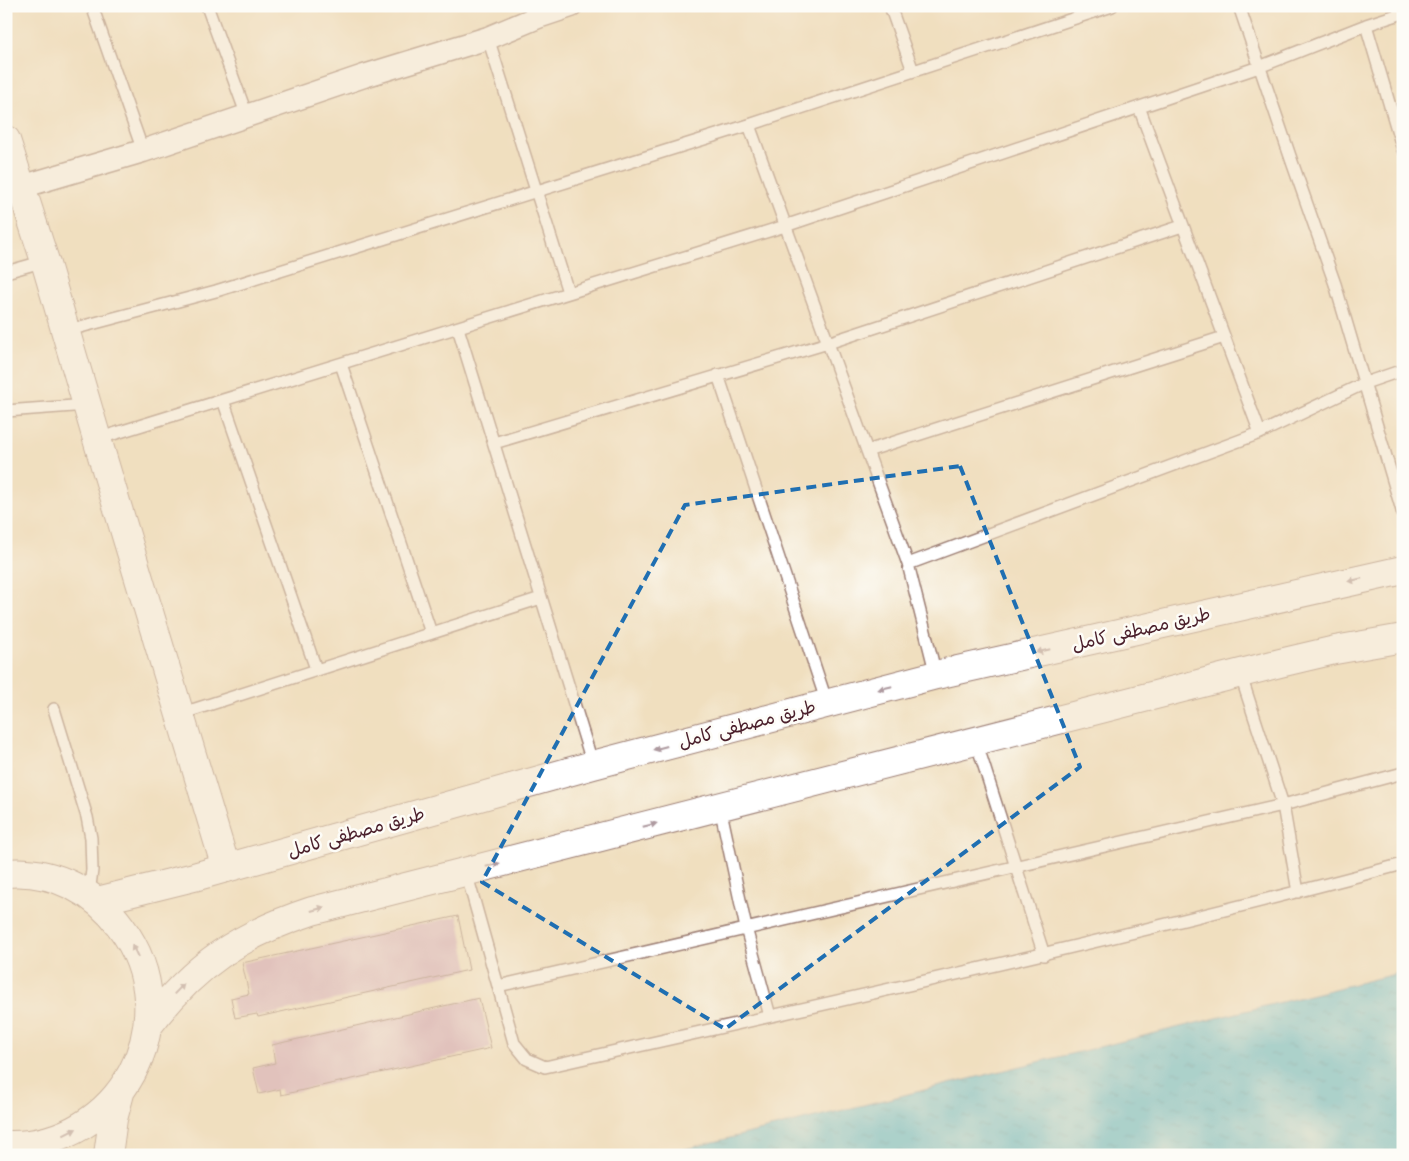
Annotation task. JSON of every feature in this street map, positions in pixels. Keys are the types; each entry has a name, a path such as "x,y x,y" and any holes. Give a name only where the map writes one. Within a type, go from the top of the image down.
{"main road":[{"path":"6,140 45,261 226,868"},
{"name":"طريق مصطفى كامل","path":"93,898 226,868 593,765 827,703 936,676 1403,570"},
{"path":"148,1026 180,987 199,969 225,950 252,934 312,911 1240,673 1335,650 1403,638"},
{"path":"6,873 29,873 48,877 66,883 93,898 119,924 139,957 147,987 149,1003 148,1026 142,1050 133,1072 121,1092 113,1119 108,1155"},
{"path":"16,1149 65,1135 86,1124 121,1092"}],"street":[{"path":"21,186 143,151 364,76 488,38 536,12 571,6"}],"lane":[{"path":"92,6 143,151"},
{"path":"207,6 246,116"},
{"path":"890,6 913,71"},
{"path":"65,331 216,291 749,125 1112,6"},
{"path":"1240,6 1259,67 1335,284 1403,514"},
{"path":"97,438 785,226 1259,67 1366,25 1403,13"},
{"path":"1366,25 1403,150"},
{"path":"488,38 568,292"},
{"path":"1138,107 1260,433"},
{"path":"749,125 908,564 936,676"},
{"path":"494,443 828,342 1182,226"},
{"path":"6,272 45,261"},
{"path":"458,328 593,765"},
{"path":"867,451 1224,337"},
{"path":"341,364 432,633"},
{"path":"908,564 1260,433 1365,383 1403,370"},
{"path":"718,376 827,703"},
{"path":"223,400 316,669"},
{"path":"6,411 87,405"},
{"path":"180,714 541,598"},
{"path":"1240,673 1283,805 1298,892"},
{"path":"54,709 87,817 91,838 93,898"},
{"path":"976,741 1044,955"},
{"path":"498,986 1015,865 1283,805 1403,773"},
{"path":"720,807 746,928 770,1016"},
{"path":"466,872 514,1043 527,1059 545,1067 1044,955 1403,864"}],"highlighted area":[{"path":"960,466 1080,767 725,1029 482,882 685,505"}],"water":[{"path":"1403,972 1403,1155 661,1155"}],"building":[{"path":"458,916 469,970 258,1017 257,1014 235,1018 231,998 249,994 242,963"},
{"path":"479,998 491,1048 281,1095 280,1089 259,1094 253,1068 275,1063 272,1045"}]}
